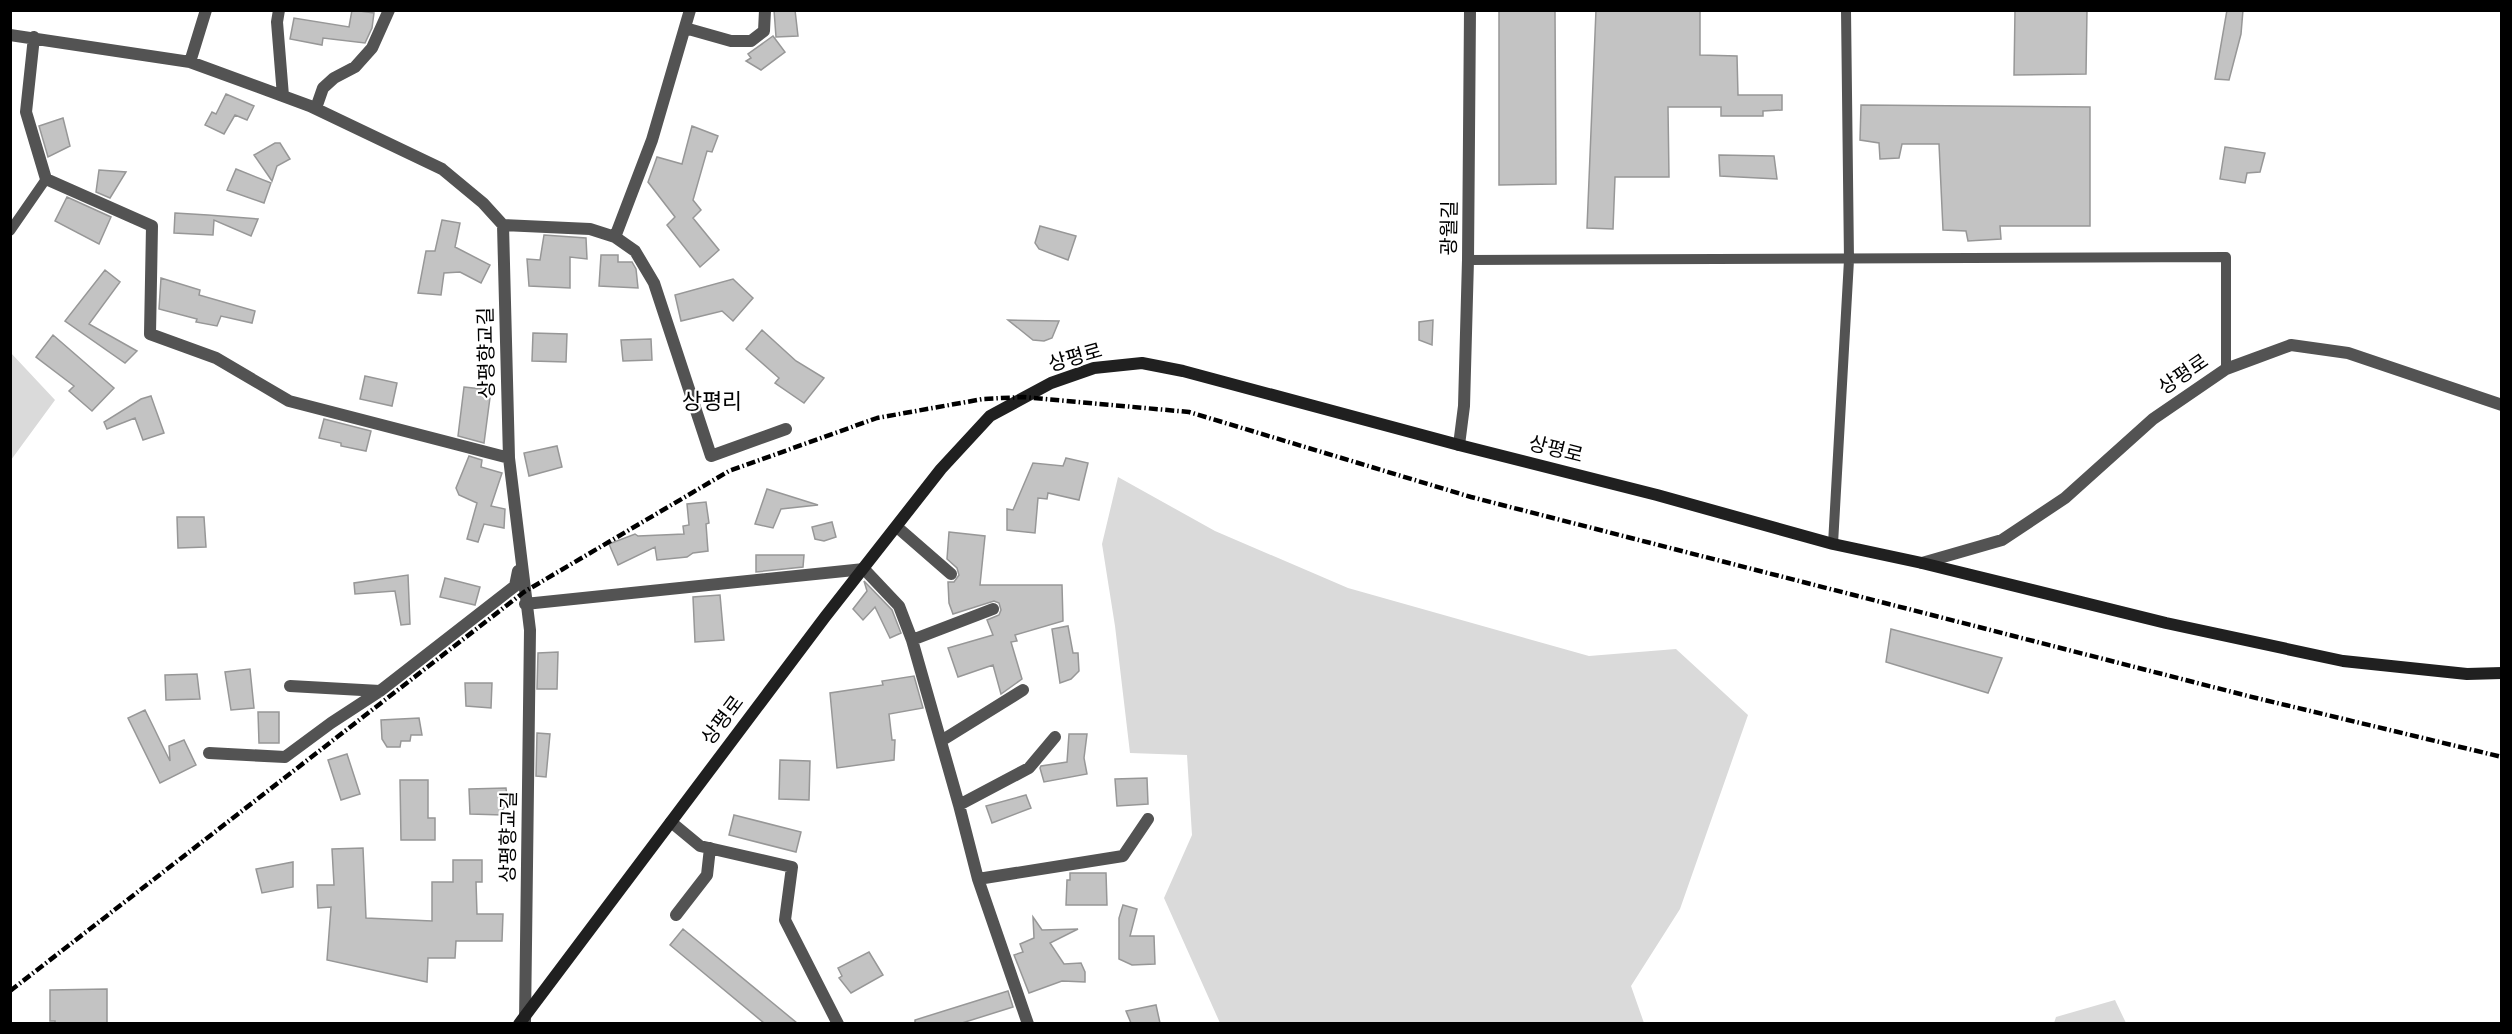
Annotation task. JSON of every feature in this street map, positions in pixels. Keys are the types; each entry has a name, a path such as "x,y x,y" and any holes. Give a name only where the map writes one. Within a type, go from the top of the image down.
{"main road":[{"name":"상평로","path":"523,1021 671,822 941,469 990,416 1051,383 1094,368 1142,363 1183,371 1657,495 1833,544 1922,563 2166,623 2343,661 2468,674 2502,673"}],"street":[{"path":"190,62 206,10"},
{"path":"279,10 277,22 283,96"},
{"path":"316,108 323,88 334,78 355,67 372,48 389,10"},
{"path":"615,237 652,140 690,10"},
{"path":"685,28 731,40 751,41 764,31 765,10"},
{"name":"광월길","path":"1459,445 1464,406 1468,260 1470,10"},
{"path":"10,35 190,62 316,108 442,170 483,203 503,225 579,228 615,237 635,250 654,283 711,456 786,429"},
{"path":"34,37 26,112 46,179 152,226 150,334 216,358 289,401 508,458"},
{"name":"상평향교길","path":"503,225 508,458 530,630 523,1021"},
{"name":"상평로","path":"1922,563 2001,540 2065,498 2153,419 2226,369 2291,345 2348,353 2502,405"},
{"path":"897,526 951,574"},
{"path":"209,753 285,757 380,691 514,586 521,558"},
{"path":"525,604 864,569 899,606 912,640 978,879 1028,1023"},
{"path":"912,640 993,609"},
{"path":"290,686 380,691"},
{"path":"941,741 1023,690"},
{"path":"959,805 1029,768 1055,737"},
{"path":"978,879 1124,856 1148,819"},
{"path":"671,822 700,846 792,867 785,920 838,1023"},
{"path":"676,915 707,875 710,848"}],"lane":[{"path":"1833,544 1849,260 1846,10"},
{"path":"10,231 46,179"},
{"path":"1468,260 2226,257 2226,369"}],"shaded area":[{"path":"11,353 55,400 11,460"},
{"path":"1118,477 1215,531 1348,588 1589,656 1676,649 1748,715 1680,909 1631,986 1644,1023 1220,1023 1164,898 1192,835 1187,755 1130,753 1115,626 1102,544"},
{"path":"2115,1000 2126,1023 2054,1023 2056,1017"}],"building":[{"path":"352,10 374,13 372,28 365,43 323,38 322,45 290,39 294,18 349,27"},
{"path":"774,10 795,10 798,36 776,37"},
{"path":"1499,10 1555,10 1556,184 1499,185"},
{"path":"1596,10 1700,10 1700,55 1737,56 1738,95 1782,95 1782,110 1763,111 1763,116 1721,116 1721,107 1668,107 1669,177 1615,177 1613,229 1587,228"},
{"path":"2015,10 2087,10 2086,74 2014,75"},
{"path":"2227,10 2243,10 2241,34 2229,80 2215,79"},
{"path":"773,36 785,52 761,70 746,61 751,58 748,54"},
{"path":"226,94 254,106 247,120 235,115 224,134 205,125 212,112 216,114"},
{"path":"1861,105 2090,107 2090,226 2000,226 2001,239 1968,241 1966,231 1943,230 1939,144 1902,144 1899,158 1880,159 1879,143 1860,140"},
{"path":"63,118 70,146 48,157 39,126"},
{"path":"692,126 718,136 712,152 707,151 693,200 701,210 693,218 719,250 700,267 667,225 675,217 648,182 657,157 682,164"},
{"path":"275,143 280,143 290,159 277,166 272,181 254,155"},
{"path":"2225,147 2265,153 2260,172 2247,173 2245,183 2220,179"},
{"path":"1719,155 1774,156 1777,179 1720,176"},
{"path":"236,169 271,183 264,203 227,190"},
{"path":"99,170 126,172 110,198 96,192"},
{"path":"67,197 111,217 99,244 55,221"},
{"path":"175,213 258,219 251,236 214,220 213,235 174,233"},
{"path":"442,220 460,223 455,247 490,265 481,283 460,272 444,273 441,295 418,293 426,251 435,251"},
{"path":"1040,226 1076,236 1068,260 1039,249 1035,243"},
{"path":"544,235 586,238 587,259 570,257 570,288 529,286 527,259 540,260"},
{"path":"601,255 618,255 618,262 632,262 636,269 638,288 599,286"},
{"path":"105,270 120,282 89,324 137,351 125,363 65,321"},
{"path":"161,278 200,290 199,295 255,311 252,323 221,316 217,326 196,322 197,319 159,309"},
{"path":"733,279 753,298 733,321 722,311 681,321 675,295"},
{"path":"1008,320 1059,321 1052,338 1044,341 1033,340"},
{"path":"1433,320 1432,345 1419,340 1419,322"},
{"path":"762,330 796,361 824,378 804,403 775,383 779,378 746,349"},
{"path":"533,333 567,334 566,362 532,361"},
{"path":"53,335 114,388 92,411 69,391 74,386 36,357"},
{"path":"651,339 652,360 623,361 621,340"},
{"path":"365,376 397,383 392,406 360,399"},
{"path":"464,387 491,390 484,443 458,436"},
{"path":"151,396 164,433 143,440 135,418 107,429 104,422 141,399"},
{"path":"324,419 371,431 366,451 341,446 341,443 319,438"},
{"path":"557,446 562,467 529,476 524,453"},
{"path":"469,456 482,460 481,467 502,473 491,506 505,509 504,528 484,524 478,542 467,539 477,503 459,495 456,488"},
{"path":"1066,458 1088,463 1079,500 1048,493 1047,499 1038,498 1035,533 1007,530 1007,509 1013,510 1033,463 1063,466"},
{"path":"767,489 818,505 781,509 773,528 755,524"},
{"path":"706,502 709,523 706,524 708,551 693,553 687,557 657,560 655,547 618,565 609,544 635,534 638,536 684,534 683,526 689,525 687,504"},
{"path":"177,517 204,517 206,547 178,548"},
{"path":"832,522 836,537 824,541 815,539 812,527"},
{"path":"949,532 985,536 980,585 1062,585 1063,621 1015,635 1017,641 1011,642 1022,679 1001,694 993,665 958,677 948,648 993,635 987,620 999,615 1001,610 999,603 994,601 953,614 949,603 948,582 954,582 959,575 957,568 947,559"},
{"path":"756,555 804,555 803,567 756,572"},
{"path":"408,575 410,624 401,625 395,591 355,594 354,583"},
{"path":"445,578 480,587 475,605 440,597"},
{"path":"864,581 892,610 901,633 890,638 875,607 863,620 853,609 867,591"},
{"path":"720,595 724,640 695,642 693,597"},
{"path":"1068,626 1073,653 1078,653 1079,671 1071,679 1060,683 1052,629"},
{"path":"1891,629 2002,658 1988,693 1886,662"},
{"path":"558,652 557,689 537,689 538,653"},
{"path":"250,669 254,708 231,710 225,672"},
{"path":"197,674 200,699 166,700 165,675"},
{"path":"914,676 923,708 889,714 892,740 895,740 894,760 837,768 830,693 883,685 882,681"},
{"path":"465,683 492,683 491,708 466,706"},
{"path":"145,710 170,761 169,746 184,740 196,765 160,783 128,718"},
{"path":"258,712 279,712 279,743 259,743"},
{"path":"419,718 422,735 411,735 410,741 401,741 400,747 387,747 382,739 381,720"},
{"path":"537,733 550,734 546,777 536,776"},
{"path":"1069,734 1087,734 1084,758 1087,774 1044,782 1041,766 1067,762"},
{"path":"347,754 360,794 341,800 328,760"},
{"path":"780,760 810,761 809,800 779,799"},
{"path":"1147,778 1148,804 1117,806 1115,779"},
{"path":"400,780 428,780 428,818 435,818 435,840 401,840"},
{"path":"506,788 508,807 503,808 503,815 470,814 469,789"},
{"path":"1026,795 1031,808 992,823 986,806"},
{"path":"734,815 801,832 796,852 729,835"},
{"path":"363,848 366,918 432,921 432,882 453,882 453,860 482,860 482,882 476,882 477,914 503,914 502,941 456,941 455,958 428,958 427,982 327,960 331,907 318,908 317,885 334,885 332,849"},
{"path":"293,862 293,887 262,893 256,869"},
{"path":"1070,873 1106,873 1107,905 1066,905 1067,880 1070,880"},
{"path":"1123,905 1137,909 1130,936 1154,936 1155,964 1132,965 1119,959 1119,918"},
{"path":"1033,917 1042,930 1078,929 1050,943 1064,964 1081,963 1085,972 1085,982 1062,981 1029,993 1014,955 1023,952 1020,944 1034,938"},
{"path":"683,929 797,1023 764,1023 670,945"},
{"path":"869,952 883,975 851,993 839,978 842,976 838,968"},
{"path":"107,989 107,1023 55,1023 55,1021 50,1021 50,990"},
{"path":"1008,991 1013,1007 962,1023 915,1023 915,1020"},
{"path":"1156,1005 1160,1023 1131,1023 1126,1011"}],"railway":[{"path":"10,991 524,592 729,471 877,418 983,399 1023,397 1189,412 1471,497 2248,696 2502,757"}],"district":[{"name":"상평리","path":"712,401"}]}
